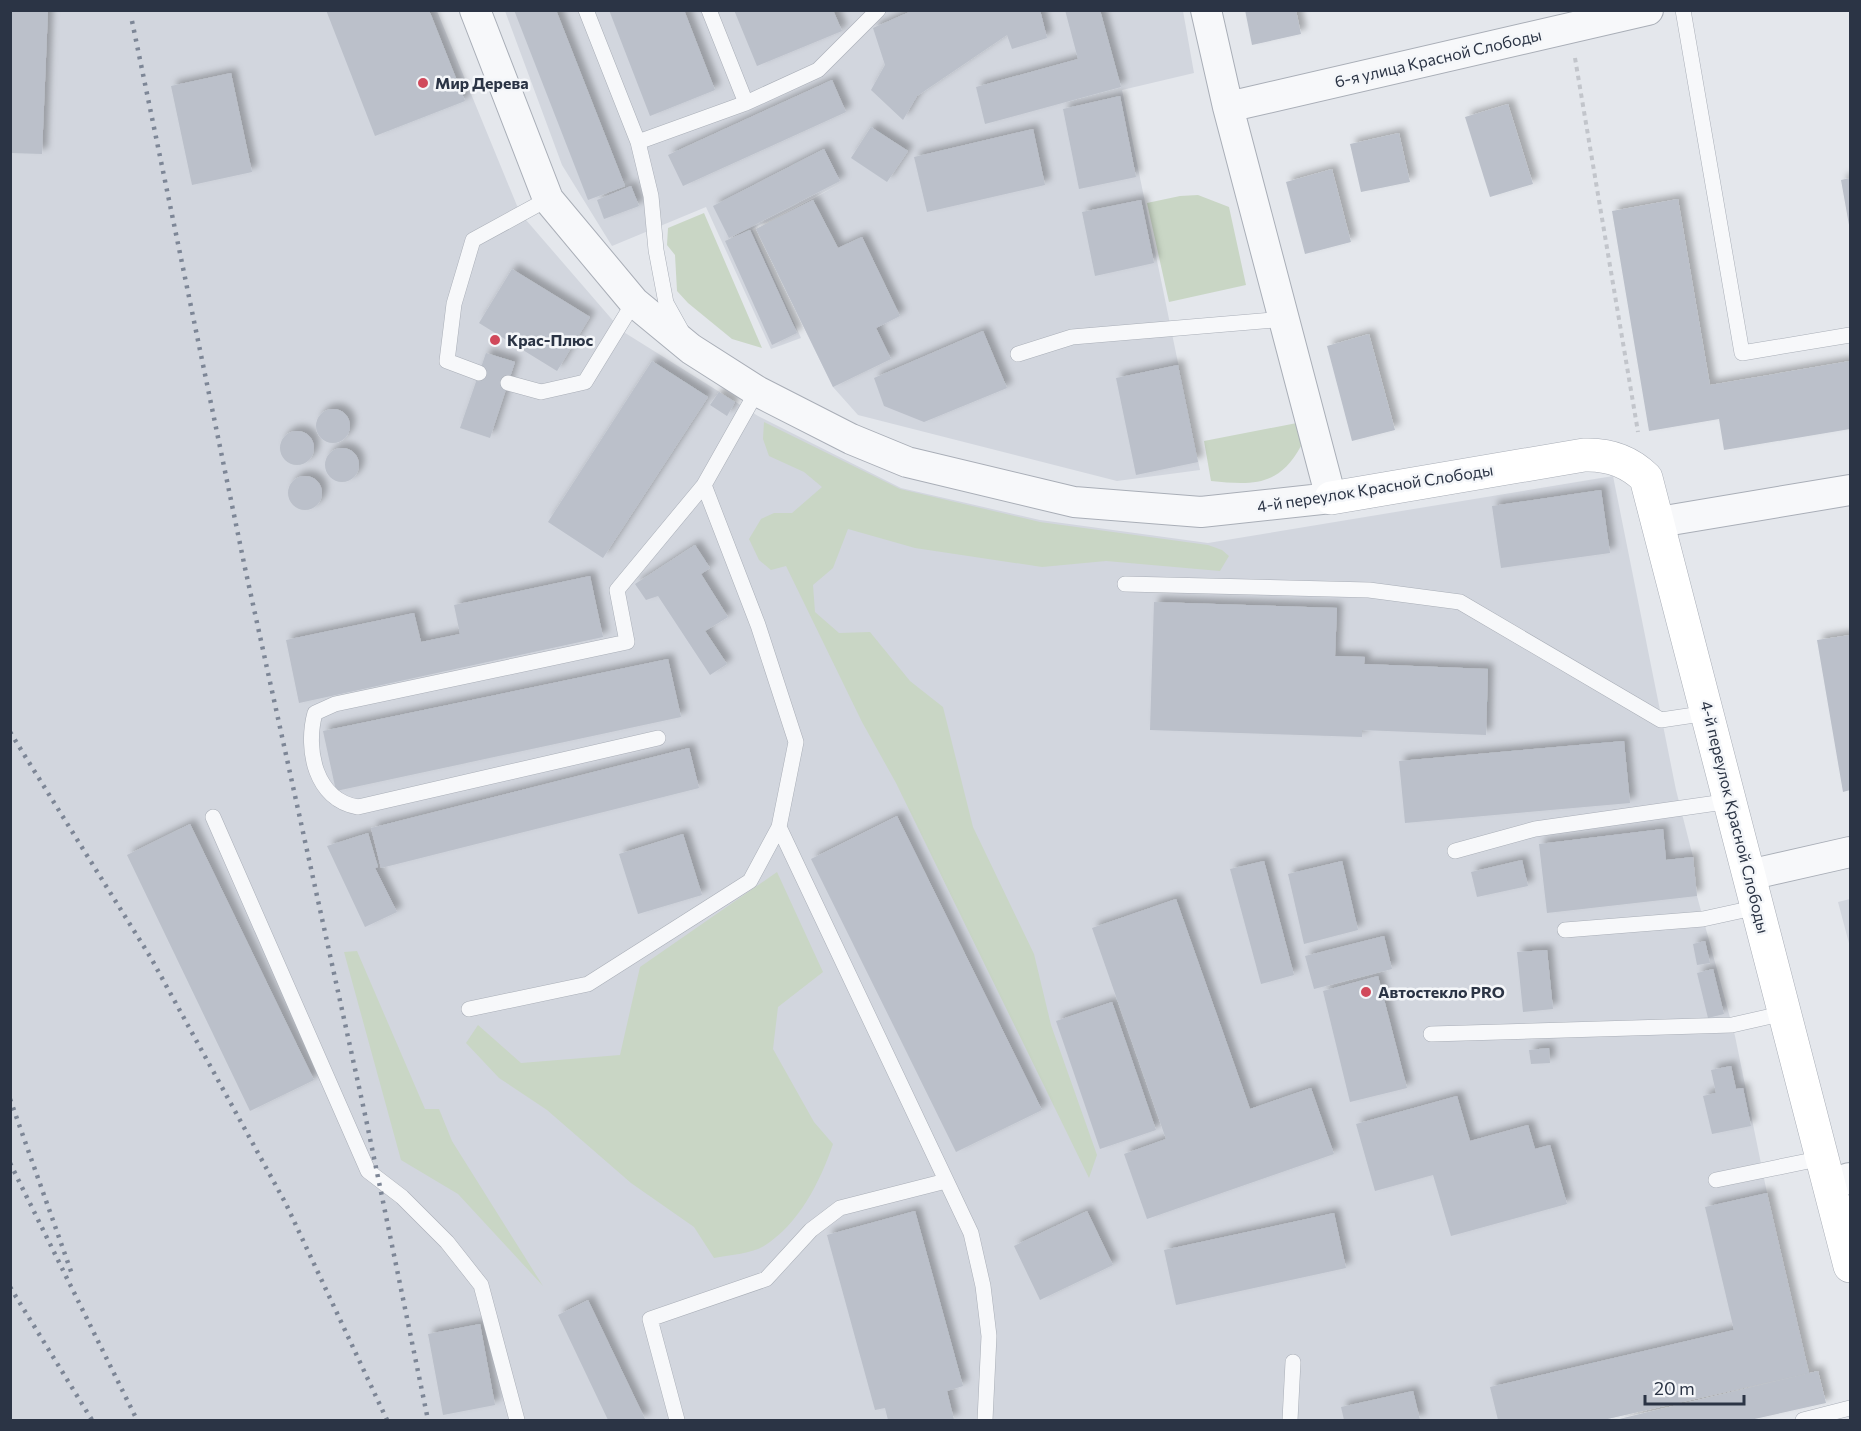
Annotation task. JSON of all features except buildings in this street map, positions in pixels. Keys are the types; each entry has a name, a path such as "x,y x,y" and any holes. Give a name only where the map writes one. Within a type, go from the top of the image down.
{"street":[{"name":"4-й переулок Красной Слободы","path":"475,10 548,199 634,302 691,349 757,391 851,439 907,462 1074,502 1201,512 1331,498 1584,455 1618,459 1638,470 1646,478 1659,522 1785,1013 1834,1173 1851,1266"},
{"path":"1206,10 1228,107 1331,498"},
{"name":"6-я улица Красной Слободы","path":"1228,107 1567,19 1648,10"},
{"path":"1659,522 1851,490"},
{"path":"1749,875 1851,852"}],"lane":[{"path":"586,10 638,142 651,196 656,250 666,303 691,349"},
{"path":"709,10 746,102"},
{"path":"1683,10 1742,353 1851,335"},
{"path":"638,142 746,102 818,70 874,12"},
{"path":"479,373 447,361 453,304 473,240 548,199"},
{"path":"508,383 541,392 585,382 634,302"},
{"path":"1018,354 1072,337 1285,319"},
{"path":"658,738 358,807 342,805 326,793 314,760 309,733 315,712 335,704 627,642 617,590 704,485 757,391"},
{"path":"469,1009 588,984 750,881 779,827 796,742 758,625 704,485"},
{"path":"1125,584 1369,590 1460,602 1661,720 1708,713"},
{"path":"1455,851 1536,829 1731,801"},
{"path":"213,817 368,1171 402,1197 447,1242 481,1285 517,1420"},
{"path":"779,827 971,1233 983,1286 989,1336 985,1420"},
{"path":"1565,930 1703,919 1758,907"},
{"path":"1431,1034 1732,1025 1785,1013"},
{"path":"1716,1180 1834,1173"},
{"path":"677,1420 650,1319 766,1279 811,1230 840,1208 946,1181"},
{"path":"1290,1420 1293,1362"},
{"path":"1803,1420 1851,1408"}],"path":[{"path":"1567,19 1646,478"}],"shaded area":[{"path":"10,11 437,11 520,213 622,331 758,416 901,488 1040,520 1208,543 1613,476 1676,790 1693,857 1697,896 1735,1036 1767,1193 1809,1373 1603,1420 11,1420"},
{"path":"505,11 1183,11 1194,73 1122,90 1200,470 1117,481 858,415 833,387 756,229 844,182 752,229 801,338 771,349 706,207 612,246 562,165"},
{"path":"1850,899 1850,947 1838,902"}],"green space":[{"path":"1198,195 1229,207 1246,285 1169,302 1147,203 1180,196"},
{"path":"704,213 762,348 732,339 688,303 677,291 675,255 667,245 668,228"},
{"path":"764,422 900,489 1040,522 1208,545 1222,550 1229,556 1220,571 1106,561 1042,567 915,548 848,529 833,568 813,585 815,612 839,633 870,632 910,681 943,707 973,827 1034,954 1051,1025 1097,1155 1089,1178 896,783 862,722 786,566 771,570 759,560 749,539 761,519 774,513 792,513 822,487 804,472 769,456 763,439"},
{"path":"1297,423 1301,446 1283,469 1274,476 1252,482 1211,481 1204,441"},
{"path":"777,872 823,972 778,1007 773,1049 814,1122 833,1144 815,1187 788,1226 759,1249 714,1258 694,1227 631,1183 547,1110 499,1078 466,1043 478,1025 521,1063 620,1055 640,967"},
{"path":"357,951 425,1109 439,1109 452,1141 543,1286 458,1194 401,1160 344,952"}],"railway":[{"path":"132,21 245,568 366,1119 428,1420"},
{"path":"10,732 151,958 286,1204 387,1420"},
{"path":"10,1099 73,1277"},
{"path":"10,1163 137,1420"},
{"path":"10,1287 92,1420"}],"place":[{"name":"Мир Дерева","path":"423,83"},
{"name":"Крас-Плюс","path":"495,340"},
{"name":"Автостекло PRO","path":"1366,992"}]}
